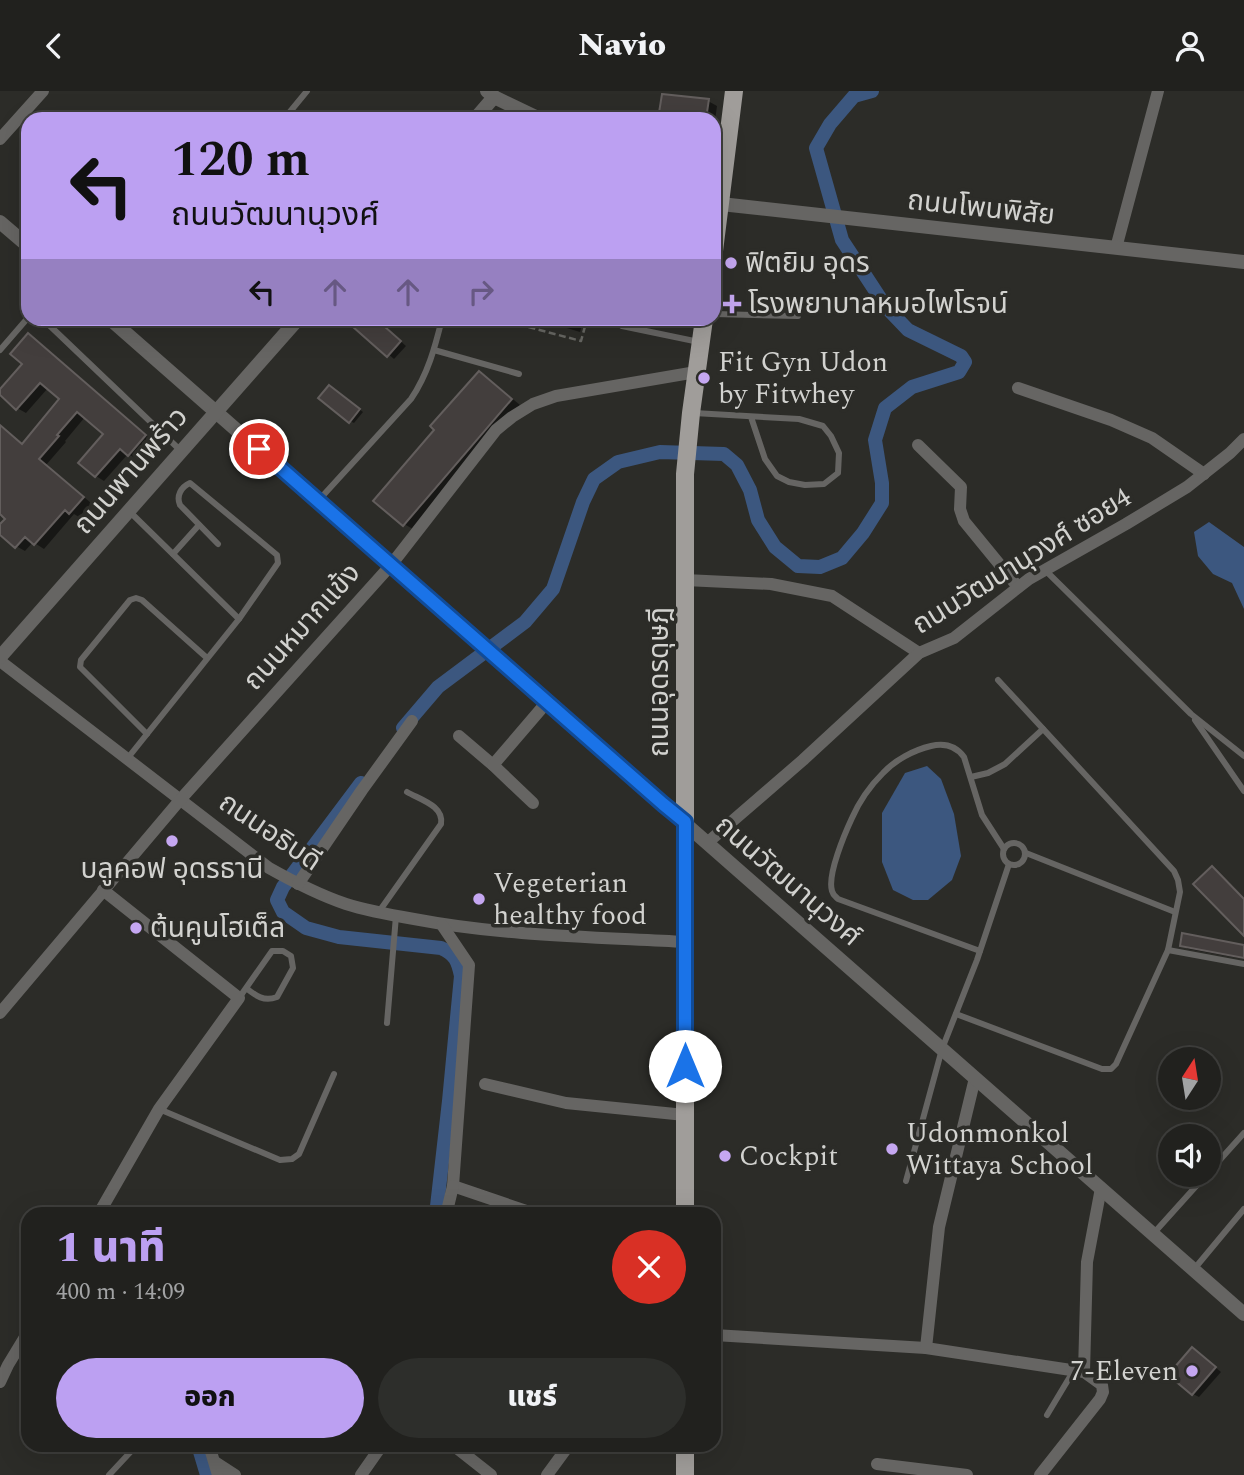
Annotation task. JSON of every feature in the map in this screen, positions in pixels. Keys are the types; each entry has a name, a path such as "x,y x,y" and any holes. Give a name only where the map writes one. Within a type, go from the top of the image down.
{"main road":[{"path":"721,177 734,91"},
{"name":"ถนนอุดรดุษฎี","path":"685,1207 685,474 703,326"},
{"path":"685,1452 685,1475"}],"street":[{"path":"24,112 43,91"},
{"path":"1116,248 1157,91"},
{"path":"480,112 494,93 528,112"},
{"path":"0,139 21,116"},
{"name":"ถนนโพนพิสัย","path":"721,203 1244,262"},
{"path":"0,222 21,240"},
{"name":"ถนนวัฒนานุวงศ์","path":"118,326 1244,1314"},
{"name":"ถนนพานพร้าว","path":"0,659 292,326"},
{"name":"ถนนหมากแข้ง","path":"0,1013 180,800 391,565 496,430 533,404 556,396 696,372"},
{"path":"1018,388 1152,437 1204,474"},
{"name":"ถนนวัฒนานุวงศ์ ซอย4","path":"707,843 803,760 919,653 954,638 1018,587 1187,487 1244,439"},
{"path":"918,445 961,487 960,509 964,521 1018,587"},
{"path":"685,580 771,584 832,596 919,653"},
{"name":"ถนนอธิบดี","path":"0,659 269,868 347,905 442,925 512,933 685,942"},
{"path":"493,765 547,702"},
{"path":"298,884 412,721"},
{"path":"460,736 533,803"},
{"path":"103,890 242,993 159,1109 103,1207"},
{"path":"442,925 469,965 453,1186 448,1207"},
{"path":"926,1348 939,1227 975,1078"},
{"path":"485,1084 566,1103 685,1115"},
{"path":"453,1186 515,1207"},
{"path":"1079,1371 1087,1262 1101,1188"},
{"path":"721,1335 926,1348 1079,1371 1102,1385 1103,1392 1040,1475"},
{"path":"0,1383 21,1344"},
{"path":"211,1452 218,1475"},
{"path":"361,1475 378,1452"},
{"path":"462,1452 491,1475"},
{"path":"547,1475 564,1452"},
{"path":"215,1462 235,1475"},
{"path":"877,1464 965,1475"}],"lane":[{"path":"290,112 307,91"},
{"path":"721,314 798,316"},
{"path":"0,350 21,326"},
{"path":"50,326 181,451"},
{"path":"318,501 411,399 424,378 440,326"},
{"path":"622,326 701,342"},
{"path":"434,350 519,374"},
{"path":"691,413 799,419 823,426 839,453 838,473 824,484 805,485 777,476 765,459 751,417"},
{"path":"127,759 239,619 278,563 277,555 190,483 185,485 177,499 180,505 218,544"},
{"path":"129,511 239,619"},
{"path":"173,554 199,525"},
{"path":"1045,570 1191,714 1244,756"},
{"path":"147,734 80,667 80,660 130,600 136,599 142,600 207,657"},
{"path":"956,1014 1102,1069 1111,1069 1116,1064 1168,950 1180,892 1174,871 998,680"},
{"path":"1191,714 1244,790"},
{"path":"971,777 988,773 1005,764 1043,729"},
{"path":"980,951 838,899 831,890 831,880 853,816 886,770 906,756 925,748 939,745 951,747 964,757 982,815 1004,849 1004,857 1009,863 1017,865 1026,853"},
{"path":"378,912 441,824 438,810 407,792"},
{"path":"1004,849 1007,845 1016,843 1024,848 1026,853 1175,912"},
{"path":"906,1181 942,1049 980,951 1009,863"},
{"path":"387,1023 396,916"},
{"path":"1168,950 1244,964"},
{"path":"272,951 283,951 291,956 293,968 277,997 269,1000 242,993 272,951"},
{"path":"159,1109 285,1160 299,1154 334,1074"},
{"path":"1221,1159 1244,1133"},
{"path":"1236,1142 1244,1148"},
{"path":"1153,1234 1195,1187"},
{"path":"1194,1270 1244,1209"},
{"path":"1047,1415 1079,1371"},
{"path":"109,1475 130,1452"}],"path":[{"path":"524,326 580,341 585,326"}],"water":[{"path":"1209,522 1244,547 1244,609 1232,583 1213,574 1198,556 1194,532"},
{"path":"927,766 941,779 954,814 961,856 952,880 928,900 913,900 893,890 882,862 882,813 905,773"}],"building":[{"path":"662,94 709,99 707,112 659,112"},
{"path":"352,326 384,326 401,341 387,357"},
{"path":"28,333 146,435 128,456 120,449 95,477 78,463 103,434 77,412 39,459 84,497 69,514 65,510 34,545 25,537 15,548 0,535 0,524 5,519 0,514 0,425 22,444 59,399 40,383 16,410 0,395 0,389 22,364 10,354"},
{"path":"479,371 512,399 403,526 373,501 434,430 430,426"},
{"path":"329,385 360,409 349,423 318,398"},
{"path":"1212,866 1244,899 1244,936 1193,884"},
{"path":"1182,933 1244,945 1244,958 1180,946"},
{"name":"7-Eleven","path":"1192,1347 1216,1367 1192,1395 1168,1375"}],"waterway":[{"path":"403,728 438,687 525,622 553,589 583,502 594,479 618,462 660,452 724,454 737,465 750,490 758,520 775,547 798,566 820,567 842,558 863,533 882,503 882,483 875,440 885,408 912,387 959,372 965,362 961,356 908,330 886,307 842,240 816,148 830,124 854,96 872,91"},
{"path":"361,783 283,887 277,900 283,912 306,928 339,937 441,948 450,953 457,962 461,976 437,1207"},
{"path":"200,1452 207,1475"}],"place":[{"name":"ฟิตยิม อุดร","path":"731,263"},
{"name":"โรงพยาบาลหมอไพโรจน์","path":"732,304"},
{"name":"Fit Gyn Udon by Fitwhey","path":"704,378"},
{"name":"บลูคอฟ อุดรธานี","path":"172,841"},
{"name":"Vegeterian healthy food","path":"479,899"},
{"name":"ต้นคูนโฮเต็ล","path":"136,928"},
{"name":"Udonmonkol Wittaya School","path":"892,1149"},
{"name":"Cockpit","path":"725,1156"},
{"name":"7-Eleven","path":"1192,1371"}],"route":[{"path":"259,449 685,822 685,1066"}]}
